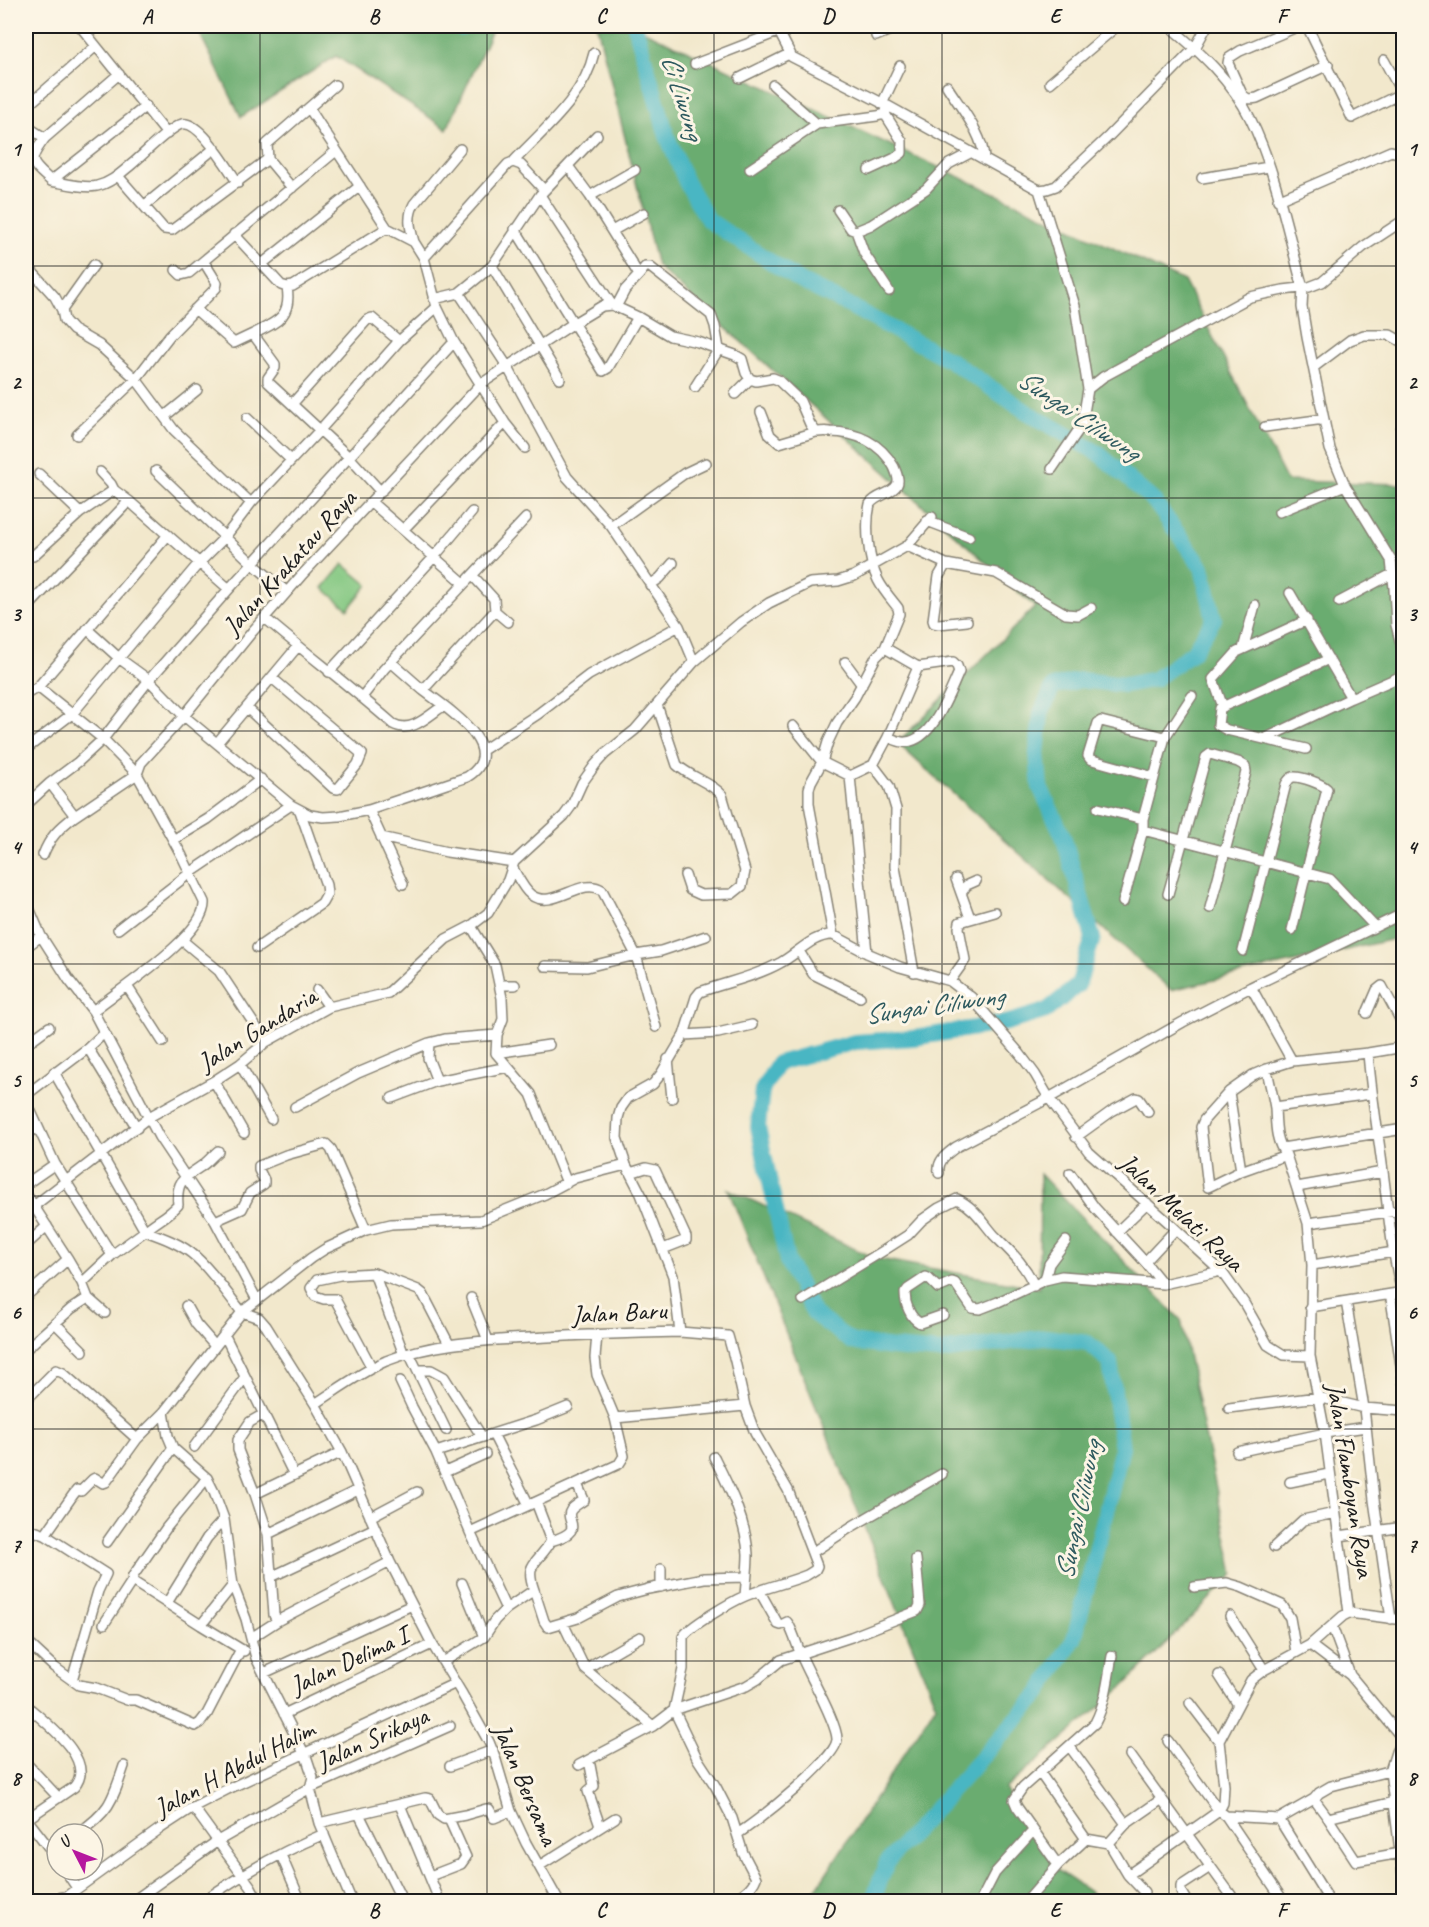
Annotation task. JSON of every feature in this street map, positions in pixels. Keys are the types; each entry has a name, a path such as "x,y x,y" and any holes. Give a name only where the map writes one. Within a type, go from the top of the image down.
{"street":[{"path":"80,26 167,134"},
{"path":"695,64 777,28 793,26"},
{"path":"876,36 900,26"},
{"path":"1050,83 1117,26"},
{"path":"1169,26 1215,68 1235,94 1250,117 1269,167 1303,288 1302,307 1306,337 1330,448 1345,485 1391,560 1392,574 1399,585 1404,657"},
{"path":"777,28 789,54 803,63 1039,190 1058,184 1109,136 1195,48 1207,26"},
{"path":"1328,65 1257,98 1250,99 1242,94 1228,63 1229,58 1240,51 1306,26 1328,65 1353,119 1403,92 1384,60"},
{"path":"26,108 96,46"},
{"path":"424,258 506,166 513,162 579,91 589,71 594,53"},
{"path":"740,78 789,54"},
{"path":"869,170 902,153 902,141 885,108 900,66"},
{"path":"119,74 45,138 33,154 32,160 35,166 51,181 94,187 107,183 167,134 187,124 194,127 215,148 238,183"},
{"path":"292,188 268,159 267,144 335,85"},
{"path":"772,85 817,124"},
{"path":"946,86 979,136 984,150 984,160"},
{"path":"51,181 146,106"},
{"path":"309,108 387,228 414,242"},
{"path":"750,169 817,124 885,108"},
{"path":"26,126 45,138"},
{"path":"26,749 72,714 199,563 225,537 251,503 399,341 436,303 459,293 492,266 542,192 597,135"},
{"path":"145,205 215,148"},
{"path":"460,149 414,204 409,212 409,223 414,242 424,258 436,303 454,342 505,423 525,448"},
{"path":"176,270 185,275 204,262 234,234 336,151"},
{"path":"1278,200 1391,151 1398,153 1404,160"},
{"path":"856,231 870,225 926,189 949,165 970,153"},
{"path":"118,176 168,231 238,183 268,159"},
{"path":"513,162 521,165 542,192 614,306 670,336 735,354 742,359 750,379 756,381 773,378 784,385 800,401 816,432"},
{"path":"568,166 590,196 639,275"},
{"path":"1202,178 1269,167"},
{"path":"590,196 635,170"},
{"path":"262,264 360,186"},
{"path":"1039,190 1075,306 1089,389 1082,425 1052,469"},
{"path":"838,210 851,229 856,231 864,253 889,291"},
{"path":"612,231 644,213"},
{"path":"1089,389 1103,377 1250,297 1303,288 1322,282 1363,248 1404,220"},
{"path":"234,234 281,285 287,287 293,286 387,228"},
{"path":"515,229 603,371 608,368 638,317"},
{"path":"77,435 136,379 170,335 216,288 218,283 204,262"},
{"path":"26,265 55,297 64,320 73,330 99,345 136,379 174,430 251,503"},
{"path":"62,310 94,265"},
{"path":"492,266 560,379"},
{"path":"614,306 645,267 650,267 704,308 711,315 719,349 695,387"},
{"path":"195,309 234,343 274,323 283,315 288,309 287,287"},
{"path":"459,293 507,366 567,477 611,526 679,626 694,662"},
{"name":"Jalan Krakatau Raya","path":"137,774 141,763 184,716 287,592 481,384 602,306 614,306"},
{"path":"292,403 367,320 372,318 399,341"},
{"path":"253,333 275,364 268,382 350,458 381,492"},
{"path":"1314,367 1350,340 1364,334 1390,334 1404,343"},
{"path":"26,805 103,739 149,680 229,589 454,342"},
{"path":"735,394 750,379"},
{"path":"165,416 197,390"},
{"path":"761,412 770,435 779,443 816,432 831,431 868,440 882,450 895,469 898,481 897,485 878,496 870,504 870,552 877,579 898,608 899,614 885,648 876,657 862,685 837,723 809,789 809,804 833,935 867,953 914,972 950,981 965,960 959,923 995,912"},
{"path":"247,418 291,460"},
{"path":"1265,427 1324,419"},
{"path":"403,530 505,423"},
{"path":"611,526 685,473 706,463"},
{"path":"156,471 253,564 287,592"},
{"path":"100,472 114,490 229,589"},
{"path":"39,474 80,513"},
{"path":"1279,512 1345,485"},
{"path":"33,556 80,513 114,490"},
{"path":"26,609 129,501"},
{"path":"371,502 464,583"},
{"path":"329,672 434,558 472,512"},
{"path":"362,697 391,662 526,518"},
{"path":"969,537 930,519 907,546 946,564 996,573 1066,614 1078,615 1091,608"},
{"path":"26,694 38,687 168,535"},
{"name":"Jalan Gandaria","path":"29,1209 149,1117 214,1081 240,1064 266,1042 329,1007 388,993 446,939 471,926 488,913 508,880 513,865 564,816 573,805 582,783 595,765 635,730 694,662 741,622 769,603 810,583 838,581 854,576 907,546"},
{"path":"650,585 660,578 673,563"},
{"path":"946,564 939,576 934,623 967,621"},
{"path":"1339,602 1392,574"},
{"path":"473,576 494,599 495,611 508,622"},
{"path":"1290,592 1351,698"},
{"path":"1244,649 1255,605"},
{"path":"423,690 495,611"},
{"path":"265,618 393,724 404,728 414,725 443,706"},
{"path":"1223,707 1213,679 1237,652 1307,620"},
{"path":"483,750 538,714 589,675 679,626"},
{"path":"87,629 120,659 149,680 184,716 291,805 310,815 323,817 369,810 467,777 476,772 482,763 483,750 469,727 391,662"},
{"path":"217,742 298,646"},
{"path":"885,648 918,667 952,662 957,666 959,672 939,714 926,732 905,743 888,737"},
{"path":"1306,749 1220,727 1218,716 1220,708 1329,659"},
{"path":"845,662 862,685"},
{"path":"850,776 873,765 888,737 918,667"},
{"path":"1264,739 1404,675"},
{"path":"247,708 333,788 338,789 341,786 358,764 362,754 272,678"},
{"path":"38,687 103,739 137,774 204,902 204,909 183,940 93,1011"},
{"path":"1123,902 1165,736 1192,696"},
{"path":"657,705 677,765 704,784 717,789 722,795 746,872 742,886 732,894 700,896 690,890 686,875"},
{"path":"1154,777 1096,761 1088,756 1098,723 1101,722 1165,736"},
{"path":"793,726 822,762 850,776"},
{"path":"1168,894 1206,757 1210,754 1239,762 1245,766 1246,772 1210,908"},
{"path":"873,765 889,786 896,809 895,867 914,972"},
{"path":"43,855 56,830 137,774"},
{"path":"850,776 867,953"},
{"path":"1243,951 1286,784 1289,779 1295,777 1319,783 1327,789 1292,930"},
{"path":"173,840 208,819 261,778"},
{"path":"50,783 75,816"},
{"path":"118,928 190,873 291,805"},
{"path":"1098,808 1143,819"},
{"path":"369,810 403,884"},
{"path":"257,948 322,903 327,894 326,885 300,811"},
{"path":"1143,830 1330,879 1375,927"},
{"path":"381,837 513,865 527,891 537,897 556,897 595,885 602,890 636,955 656,1027"},
{"path":"956,879 970,918"},
{"path":"961,893 967,885 976,881"},
{"path":"26,901 41,936 69,980 93,1011 159,1137 215,1221 258,1300"},
{"path":"939,1173 941,1160 956,1147 1049,1098 1183,1022 1404,913"},
{"path":"471,926 495,965 500,985 503,1019 497,1035 496,1053 531,1094 567,1183"},
{"name":"Jalan Baru","path":"315,1404 372,1368 407,1354 449,1344 597,1334 680,1332 676,1285 617,1138 621,1108 633,1094 652,1084 661,1074 668,1059 688,1035 696,997 700,992 762,972 813,941 833,935"},
{"path":"26,947 41,936"},
{"path":"545,966 587,967 661,951 706,936"},
{"path":"183,940 219,971 266,1042"},
{"path":"799,951 813,974 860,997"},
{"name":"Jalan Melati Raya","path":"950,981 971,997 1020,1054 1076,1137 1101,1164 1221,1271 1244,1303 1268,1344 1284,1355 1310,1356"},
{"path":"500,985 515,984"},
{"path":"127,986 163,1042"},
{"path":"1367,1013 1376,993 1382,986 1401,1021 1404,1041"},
{"path":"1251,987 1292,1061"},
{"path":"317,990 329,1007"},
{"path":"688,1035 718,1033 752,1025"},
{"path":"26,1044 49,1027"},
{"path":"26,1095 104,1033"},
{"path":"295,1107 358,1073 429,1043 445,1039 497,1035"},
{"path":"429,1043 428,1058 437,1081"},
{"path":"496,1053 549,1045"},
{"path":"1404,1047 1292,1061 1253,1075 1229,1092 1204,1120 1201,1127 1208,1187 1284,1152 1404,1129"},
{"path":"88,1048 137,1128"},
{"path":"1368,1053 1371,1094 1387,1212 1403,1294"},
{"path":"668,1059 672,1098"},
{"path":"240,1064 272,1119"},
{"path":"392,1098 437,1081 508,1067"},
{"path":"1267,1069 1275,1107 1276,1132 1308,1223 1312,1265 1310,1356"},
{"path":"54,1072 145,1231 179,1245 194,1255 242,1312 258,1318 266,1326 342,1452 390,1562 432,1644 456,1683"},
{"path":"214,1081 244,1133"},
{"path":"1229,1092 1241,1171"},
{"path":"1275,1107 1371,1094"},
{"path":"1076,1137 1112,1111 1136,1098 1148,1112"},
{"path":"26,1101 55,1164 112,1255"},
{"path":"26,1134 38,1127"},
{"path":"215,1221 242,1209 250,1193 264,1184 259,1166 286,1155 326,1144 331,1149 366,1230"},
{"path":"82,1283 112,1255 173,1210 178,1204 177,1193 186,1175 200,1167 218,1151"},
{"path":"26,1184 55,1164"},
{"path":"45,1535 77,1490 81,1491 95,1478 103,1483 106,1482 137,1439 164,1412 242,1312 311,1258 366,1230 391,1224 480,1220 545,1194 575,1178 646,1168 656,1170 686,1237 683,1243 663,1249"},
{"path":"1297,1187 1383,1172"},
{"path":"1070,1173 1095,1208 1163,1284"},
{"path":"26,1194 29,1209 47,1226 82,1283 88,1298 105,1313"},
{"path":"803,1300 908,1235 930,1214 957,1199 973,1209 1008,1247 1030,1275 1034,1286"},
{"path":"1117,1232 1147,1203"},
{"path":"1308,1223 1404,1210"},
{"path":"26,1245 47,1226"},
{"path":"1145,1262 1175,1230"},
{"path":"1045,1280 1049,1264 1066,1241"},
{"path":"1312,1265 1394,1252"},
{"path":"26,1296 68,1259"},
{"path":"943,1315 920,1323 915,1320 904,1293 926,1277 938,1288 952,1282 958,1286 972,1308 980,1309 1045,1280 1062,1276 1163,1284 1221,1271"},
{"path":"372,1368 335,1299 315,1296 311,1288 317,1280 340,1275 374,1273 418,1290 423,1294 449,1344"},
{"path":"374,1273 407,1354 446,1430"},
{"path":"1311,1310 1347,1307 1391,1299 1403,1294"},
{"path":"1311,1310 1403,1294"},
{"path":"26,1349 70,1309 88,1298"},
{"path":"471,1298 488,1340"},
{"path":"1391,1299 1404,1385"},
{"path":"186,1306 196,1324 215,1346"},
{"path":"1347,1307 1364,1408 1391,1619"},
{"path":"55,1323 83,1351"},
{"path":"680,1332 728,1336 745,1406 755,1433 788,1490 817,1566 814,1570 791,1582 745,1596 685,1632 681,1645 683,1669 674,1710 732,1818 743,1853 756,1878 754,1885 730,1902"},
{"path":"224,1334 294,1475"},
{"path":"470,1532 619,1464 624,1455 615,1418 597,1375 595,1358 597,1334"},
{"name":"Jalan Flamboyan Raya","path":"1310,1356 1325,1433 1349,1612"},
{"path":"26,1400 56,1370 63,1372 137,1439"},
{"path":"417,1370 431,1370 444,1377 482,1437"},
{"path":"194,1448 245,1377"},
{"path":"400,1381 436,1452 506,1609"},
{"path":"1229,1408 1318,1397 1364,1408 1404,1411"},
{"path":"615,1418 745,1406"},
{"path":"436,1452 568,1407"},
{"path":"164,1412 168,1436 173,1448 207,1478 214,1491 224,1519 234,1585 256,1658 304,1753 313,1777 310,1788 319,1823 352,1902"},
{"path":"264,1414 250,1422 238,1440 238,1450 268,1534 274,1615 279,1620"},
{"path":"1237,1452 1325,1433 1366,1427"},
{"path":"493,1434 533,1504 551,1541"},
{"path":"26,1435 28,1439 26,1442"},
{"path":"107,1542 173,1448"},
{"path":"255,1494 342,1452"},
{"path":"445,1472 485,1454"},
{"path":"714,1457 737,1507 744,1532 748,1553 745,1596"},
{"path":"813,1552 942,1474"},
{"path":"1290,1482 1329,1474"},
{"path":"104,1624 133,1576 167,1527 207,1478"},
{"path":"577,1484 584,1500 571,1510 573,1524 571,1531 551,1541 529,1573 548,1627 578,1618 618,1598 661,1587 704,1578 746,1577"},
{"path":"268,1534 358,1490"},
{"path":"370,1517 417,1492"},
{"path":"1274,1547 1303,1520 1335,1513"},
{"path":"167,1603 207,1538 224,1519"},
{"path":"1339,1536 1404,1527"},
{"path":"271,1577 375,1528"},
{"path":"26,1533 31,1530 45,1535 106,1574 98,1591 72,1680"},
{"path":"579,1765 653,1726 674,1710 758,1680 781,1660 851,1637 917,1611 920,1605 916,1559"},
{"path":"251,1638 279,1620 390,1562"},
{"path":"661,1569 661,1587"},
{"path":"132,1581 256,1658"},
{"path":"462,1583 484,1637"},
{"path":"1194,1587 1227,1583 1282,1605 1290,1618 1296,1652"},
{"path":"201,1625 234,1585"},
{"path":"443,1662 484,1637 495,1620 506,1609 534,1590"},
{"path":"737,1834 751,1826 795,1790 837,1742 826,1708 800,1654 788,1622 778,1624 760,1592"},
{"path":"264,1672 412,1605"},
{"path":"1219,1741 1251,1680 1310,1644 1349,1612 1404,1620"},
{"path":"1230,1616 1264,1670"},
{"path":"562,1623 585,1670 653,1726"},
{"path":"1333,1629 1350,1675"},
{"path":"585,1670 640,1637"},
{"path":"26,1641 79,1684 127,1700 136,1700 195,1726 207,1714 241,1649"},
{"name":"Jalan Delima I","path":"284,1714 432,1644"},
{"path":"1313,1647 1350,1675 1403,1737 1390,1771 1404,1814"},
{"path":"1058,1865 1017,1808 1014,1800 1023,1787 1095,1723 1100,1713 1112,1656"},
{"path":"1219,1675 1237,1703"},
{"name":"Jalan Bersama","path":"456,1683 493,1750 511,1811 559,1902"},
{"name":"Jalan H Abdul Halim","path":"39,1902 69,1899 77,1888 153,1833 193,1808 304,1753 456,1683"},
{"path":"1190,1703 1219,1741 1224,1786 1223,1814"},
{"path":"26,1705 73,1751 80,1763 81,1774 74,1787 26,1819 45,1841"},
{"name":"Jalan Srikaya","path":"132,1902 216,1842 310,1788 450,1726"},
{"path":"1168,1741 1223,1814 1280,1896"},
{"path":"1070,1746 1126,1824"},
{"path":"450,1766 493,1750"},
{"path":"1130,1755 1236,1902"},
{"path":"589,1760 594,1786 588,1791 600,1826"},
{"path":"26,1763 58,1797"},
{"path":"93,1822 113,1798 124,1766"},
{"path":"1128,1875 1185,1834 1223,1814 1279,1820 1331,1786 1403,1766 1400,1853 1404,1883"},
{"path":"1040,1773 1086,1839 1109,1843 1128,1875 1144,1892"},
{"path":"319,1823 428,1798 438,1815 444,1819 486,1809 489,1809 494,1818 511,1811"},
{"path":"1109,1843 1126,1824 1162,1799"},
{"path":"1314,1799 1356,1861 1400,1853"},
{"path":"1328,1818 1400,1802"},
{"path":"400,1805 440,1902"},
{"path":"193,1808 216,1842 243,1875 259,1902"},
{"path":"359,1814 403,1902"},
{"path":"538,1866 615,1818"},
{"path":"430,1876 461,1864 466,1857 449,1819"},
{"path":"1279,1820 1326,1895"},
{"path":"980,1902 995,1872 1033,1831"},
{"path":"202,1902 243,1875 297,1845 324,1834"},
{"path":"1027,1901 1058,1865 1086,1839"},
{"path":"281,1855 301,1902"},
{"path":"1187,1902 1181,1892 1181,1886 1210,1867"},
{"path":"73,1882 77,1888"}],"green space":[{"path":"196,26 494,26 447,129 336,56 241,117"},
{"path":"597,26 634,26 1184,281 1287,481 1403,484 1403,937 1171,990 897,743 1035,607 657,266"},
{"path":"343,564 368,585 348,609 323,588"},
{"path":"1040,1174 1181,1320 1234,1574 1123,1687 1005,1789 1056,1869 1103,1901 808,1901 936,1705 728,1189 874,1258 1039,1288"}],"waterway":[{"name":"Ci Liwung","path":"453,26 461,28 465,26"},
{"name":"Sungai Ciliwung","path":"635,26 667,136 686,182 708,220 798,280 948,359 1027,412 1098,453 1154,501 1202,567 1214,619 1193,652 1155,679 1125,685 1080,680 1053,687 1041,713 1037,753 1040,787 1063,836 1093,938 1078,985 1046,1011 1006,1023 913,1038 855,1042 778,1063 762,1090 758,1127 787,1261 814,1314 852,1342 892,1348 940,1352 1046,1337 1088,1343 1110,1362 1122,1448 1074,1639 1039,1694 887,1862 872,1902"}]}
